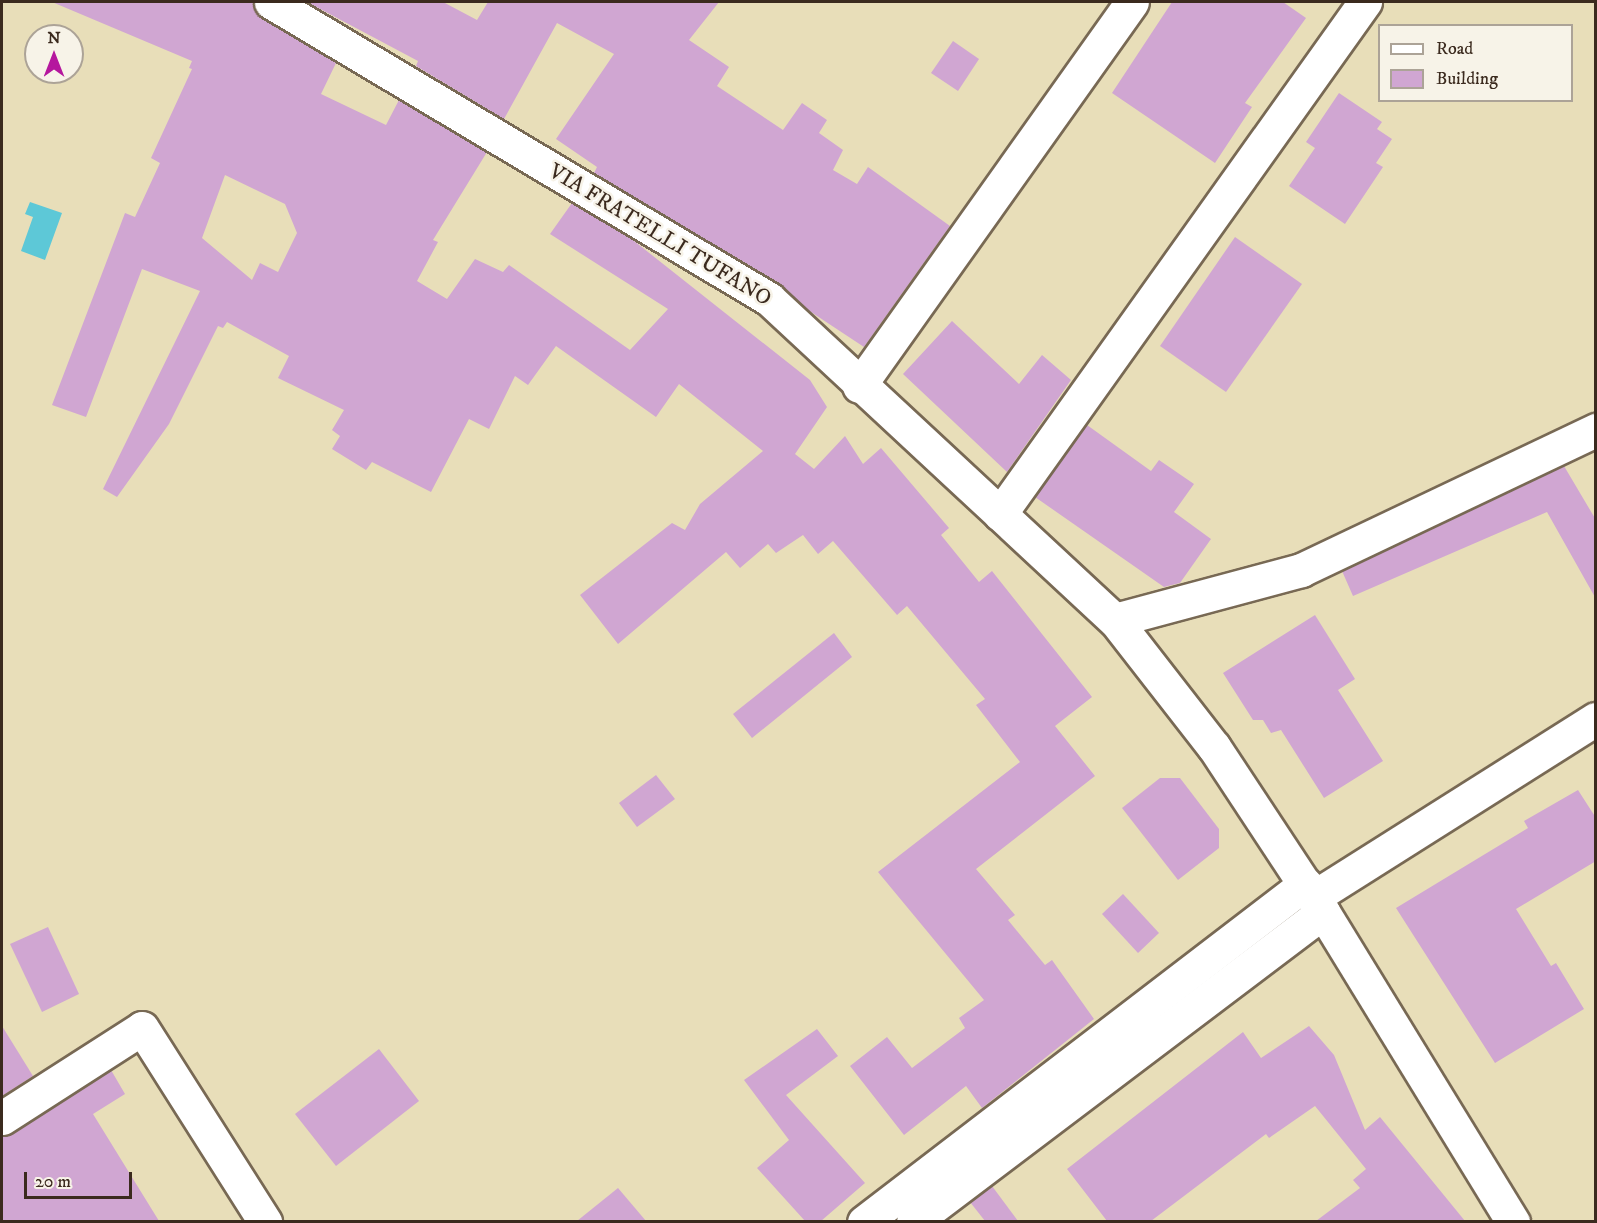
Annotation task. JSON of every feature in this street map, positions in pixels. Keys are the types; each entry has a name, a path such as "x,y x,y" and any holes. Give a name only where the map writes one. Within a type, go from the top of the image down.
{"street":[{"name":"VIA FRATELLI TUFANO","path":"271,2 769,299 859,386 1115,620 1214,747 1314,897 1513,1221"},
{"path":"859,386 1132,2"},
{"path":"1000,514 1365,2"},
{"path":"1115,620 1301,570 1596,430"},
{"path":"864,1221 1314,897 1596,719"},
{"path":"913,1221 1314,897"},
{"path":"2,1118 142,1028 266,1221"}],"water":[{"path":"30,202 62,213 45,260 21,251 33,217 25,214"}],"building":[{"path":"52,2 252,2 261,18 336,63 321,94 386,125 399,100 487,152 433,240 438,242 417,281 447,299 475,259 503,272 509,265 630,350 668,309 550,234 572,203 629,237 810,380 827,407 795,454 814,469 845,436 863,464 881,448 949,528 941,535 979,582 992,571 1092,697 1055,726 1095,776 976,869 1015,915 1008,920 1045,965 1052,960 1094,1019 982,1108 966,1086 904,1135 850,1066 887,1037 912,1068 965,1028 959,1018 984,1000 878,872 1020,762 976,705 985,699 907,606 897,615 833,541 818,554 803,535 776,553 768,544 740,568 726,552 618,644 580,595 672,523 685,530 700,504 763,451 679,384 656,417 556,346 528,385 515,376 489,429 469,419 431,492 372,462 366,470 332,449 340,436 332,430 344,410 278,378 289,356 227,322 223,328 218,326 169,424 117,497 103,489 200,291 142,269 86,417 52,405 125,213 135,217 160,163 151,158 192,69 189,68 192,61","holes":["225,175 285,204 297,233 278,272 260,263 252,280 202,238"]},
{"path":"307,2 443,2 477,20 488,2 719,2 689,40 729,67 717,86 783,130 802,103 827,120 819,133 843,150 833,170 857,184 868,167 950,226 864,347 808,310 779,283 594,173 597,167 556,139 614,54 557,23 504,119 416,66 418,61"},
{"path":"1172,2 1283,2 1306,18 1245,103 1252,107 1215,163 1112,93"},
{"path":"953,41 979,59 958,91 931,73"},
{"path":"1339,93 1382,122 1377,129 1392,139 1376,163 1383,167 1345,224 1289,186 1315,148 1306,142"},
{"path":"1235,237 1302,284 1226,392 1160,346"},
{"path":"952,321 1019,384 1042,355 1071,380 1007,472 903,374"},
{"path":"1087,425 1151,471 1159,460 1194,484 1174,512 1211,539 1180,583 1164,587 1035,497"},
{"path":"1564,466 1596,520 1596,599 1547,512 1353,596 1342,571"},
{"path":"1315,615 1355,679 1338,690 1383,761 1324,798 1281,730 1271,733 1263,720 1253,720 1223,673"},
{"path":"834,633 852,657 752,738 733,714"},
{"path":"656,775 675,799 637,827 619,803"},
{"path":"1160,778 1180,778 1219,829 1219,848 1178,880 1122,808"},
{"path":"1578,790 1596,818 1596,861 1516,909 1551,966 1556,963 1584,1009 1495,1063 1396,908 1528,828 1524,821"},
{"path":"1123,894 1159,933 1138,953 1102,914"},
{"path":"48,927 79,994 42,1012 10,944"},
{"path":"2,1026 33,1076 2,1096"},
{"path":"1309,1026 1334,1055 1365,1130 1380,1117 1465,1221 1316,1221 1360,1188 1353,1180 1366,1169 1315,1106 1269,1138 1266,1134 1151,1221 1107,1221 1067,1169 1243,1032 1261,1058"},
{"path":"817,1029 838,1056 786,1095 865,1183 821,1221 805,1221 757,1168 789,1140 744,1080"},
{"path":"379,1049 419,1101 336,1166 295,1114"},
{"path":"111,1070 125,1094 93,1114 159,1221 2,1221 2,1137 12,1134"},
{"path":"992,1186 1018,1221 985,1221 970,1202"},
{"path":"618,1188 646,1221 577,1221"}]}
